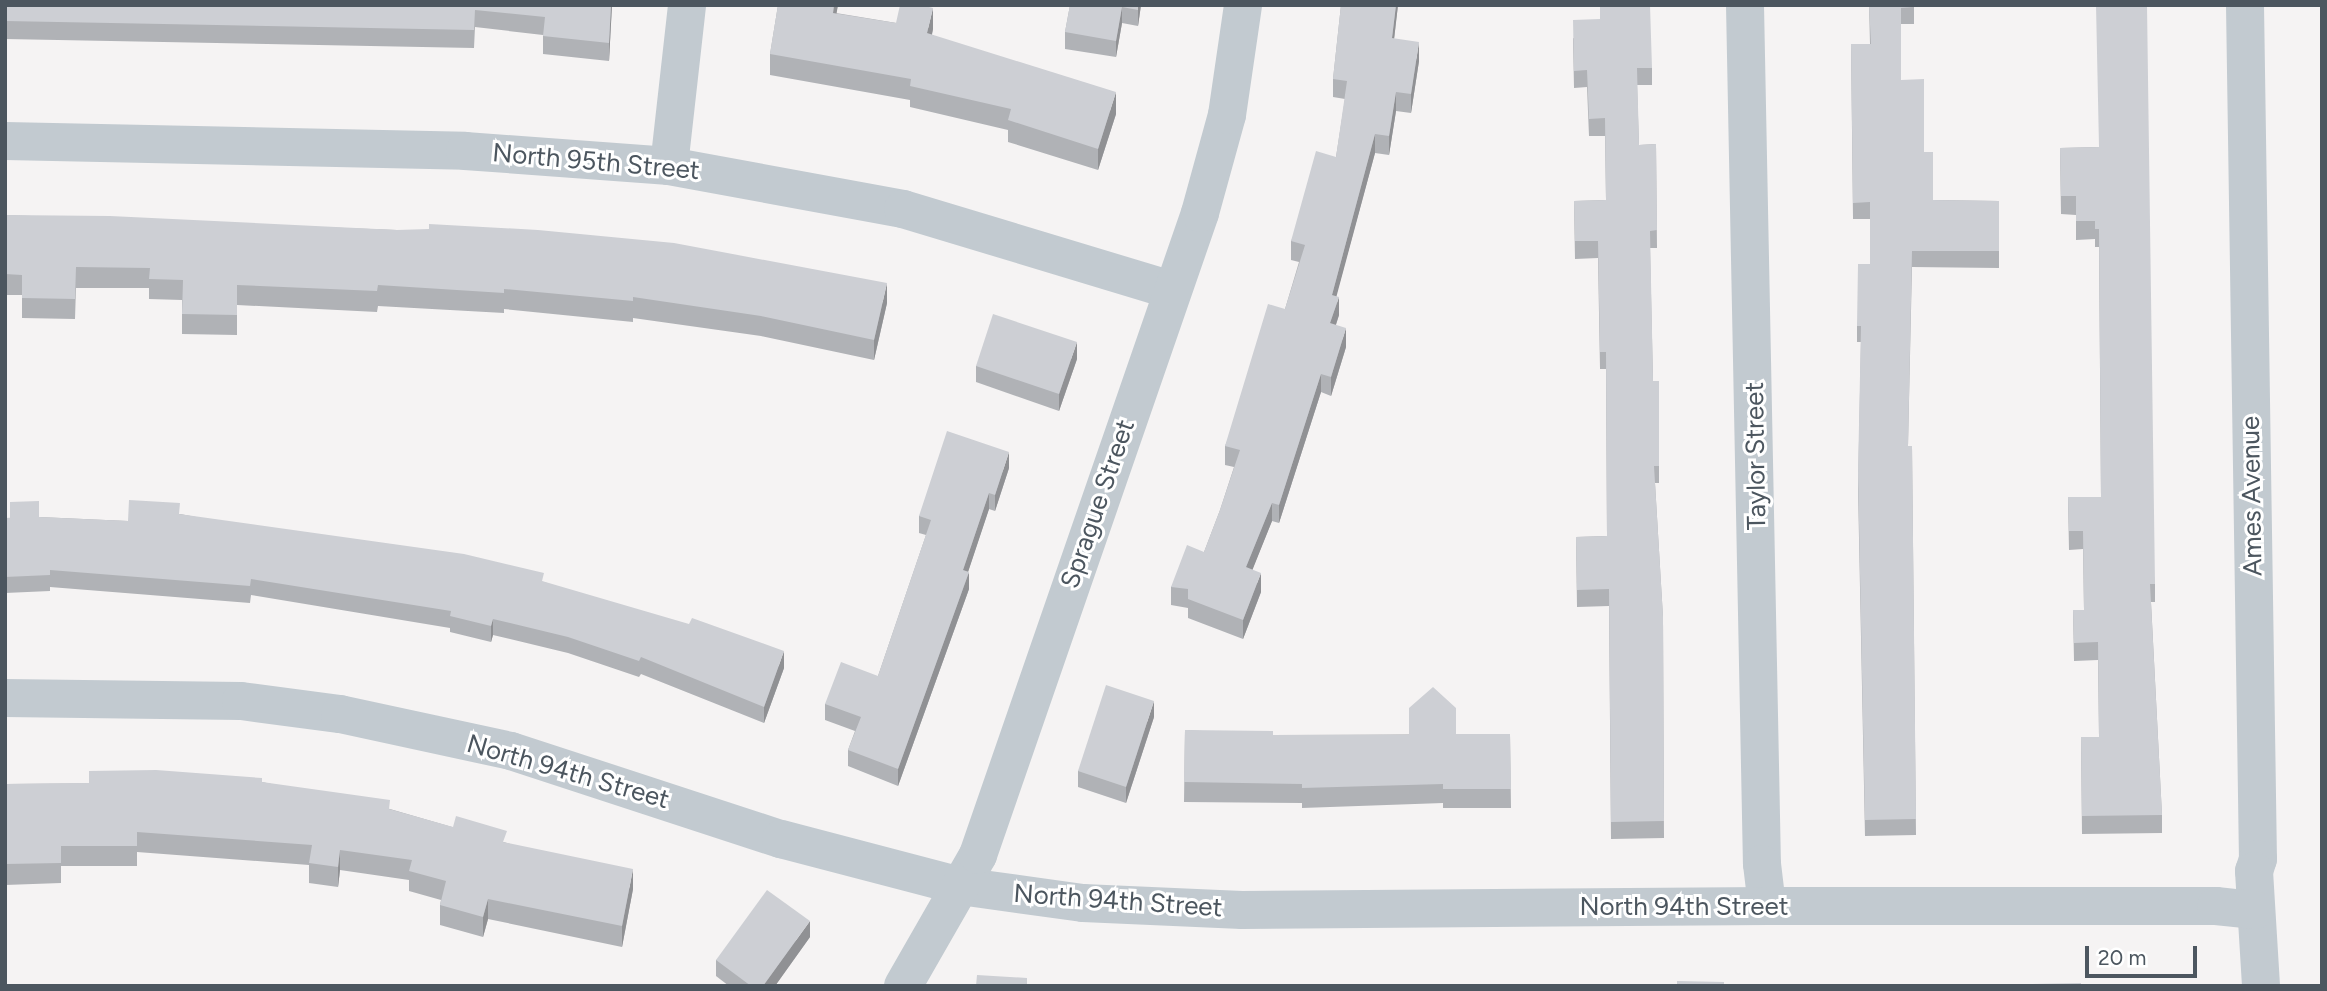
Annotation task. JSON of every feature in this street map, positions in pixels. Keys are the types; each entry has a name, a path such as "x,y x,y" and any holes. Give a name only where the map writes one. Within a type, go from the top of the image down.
{"street":[{"path":"669,166 687,5"},
{"name":"Sprague Street","path":"903,986 978,855 1200,214 1227,115 1243,5"},
{"name":"Taylor Street","path":"1745,5 1762,864 1768,906"},
{"name":"Ames Avenue","path":"2245,5 2255,910 2261,986"},
{"name":"North 95th Street","path":"5,141 465,150 669,166 903,209 1172,290"},
{"name":"North 94th Street","path":"5,698 241,701 340,714 511,751 781,839 960,886 1083,903 1242,910 2216,906 2255,910"}],"building":[{"path":"5,5 611,5 609,43 543,36 545,17 475,10 474,30 5,21"},
{"path":"778,5 834,5 833,13 896,23 900,5 933,8 927,33 1116,92 1098,149 1008,120 1011,109 910,86 911,79 770,54"},
{"path":"1070,5 1138,5 1138,10 1122,7 1116,41 1065,32"},
{"path":"1341,5 1396,5 1392,38 1419,42 1411,94 1396,92 1389,136 1375,134 1332,295 1339,297 1330,323 1346,328 1331,377 1321,374 1279,505 1272,503 1246,567 1261,573 1243,620 1188,599 1188,589 1171,587 1187,545 1204,552 1240,450 1225,446 1268,304 1285,309 1305,245 1291,241 1316,151 1336,157 1347,81 1333,79"},
{"path":"1600,5 1650,5 1652,68 1637,68 1639,145 1656,144 1657,230 1650,231 1653,381 1659,381 1659,466 1654,466 1663,617 1664,821 1611,822 1609,589 1577,590 1576,537 1607,536 1606,352 1600,352 1598,241 1575,241 1574,201 1606,200 1605,118 1589,119 1587,70 1574,71 1573,20 1600,19"},
{"path":"1869,5 1914,5 1901,8 1901,80 1924,79 1924,152 1933,152 1933,200 1999,201 1999,251 1912,251 1908,446 1912,446 1916,819 1865,820 1858,473 1861,326 1857,326 1858,264 1870,264 1870,202 1853,203 1851,44 1871,44"},
{"path":"2096,5 2147,5 2155,584 2150,584 2162,815 2082,816 2081,737 2099,737 2098,642 2074,643 2073,610 2084,610 2083,531 2069,531 2068,497 2101,497 2099,229 2095,229 2095,221 2076,221 2076,196 2061,196 2060,148 2099,147"},
{"path":"5,215 110,216 397,230 429,229 429,224 538,230 674,243 887,283 874,340 761,316 633,297 633,301 504,289 504,293 378,285 377,291 237,285 237,315 182,314 183,280 149,279 150,268 76,267 75,299 22,298 22,275 5,274"},
{"path":"993,314 1077,342 1059,394 976,366"},
{"path":"947,431 1009,452 995,495 989,493 963,570 969,572 898,769 848,750 861,717 825,704 841,662 878,676 931,520 919,516"},
{"path":"129,500 180,503 179,514 464,554 544,573 542,581 689,624 692,618 784,651 764,707 641,657 639,661 568,637 493,619 491,626 450,616 451,611 251,579 250,586 50,570 50,575 5,577 5,518 10,518 10,502 39,501 39,517 128,521"},
{"path":"1106,685 1154,701 1126,787 1078,771"},
{"path":"1433,687 1456,708 1456,734 1510,734 1511,789 1443,789 1443,784 1302,788 1302,784 1184,782 1185,730 1273,731 1273,735 1409,735 1409,708"},
{"path":"156,770 262,778 262,782 390,800 389,809 453,827 456,816 507,831 503,842 633,869 622,926 488,899 483,917 440,905 446,881 409,871 412,860 340,850 338,867 309,863 312,845 137,832 137,846 61,846 61,863 5,864 5,784 89,783 89,771"},
{"path":"767,890 810,921 763,986 751,986 716,960"},
{"path":"977,975 1027,978 1027,986 976,986"},
{"path":"1677,981 1724,982 1724,986 1677,986"},
{"path":"2081,983 2081,986 1941,986"},
{"path":"2200,984 2200,986 2151,986"}]}
